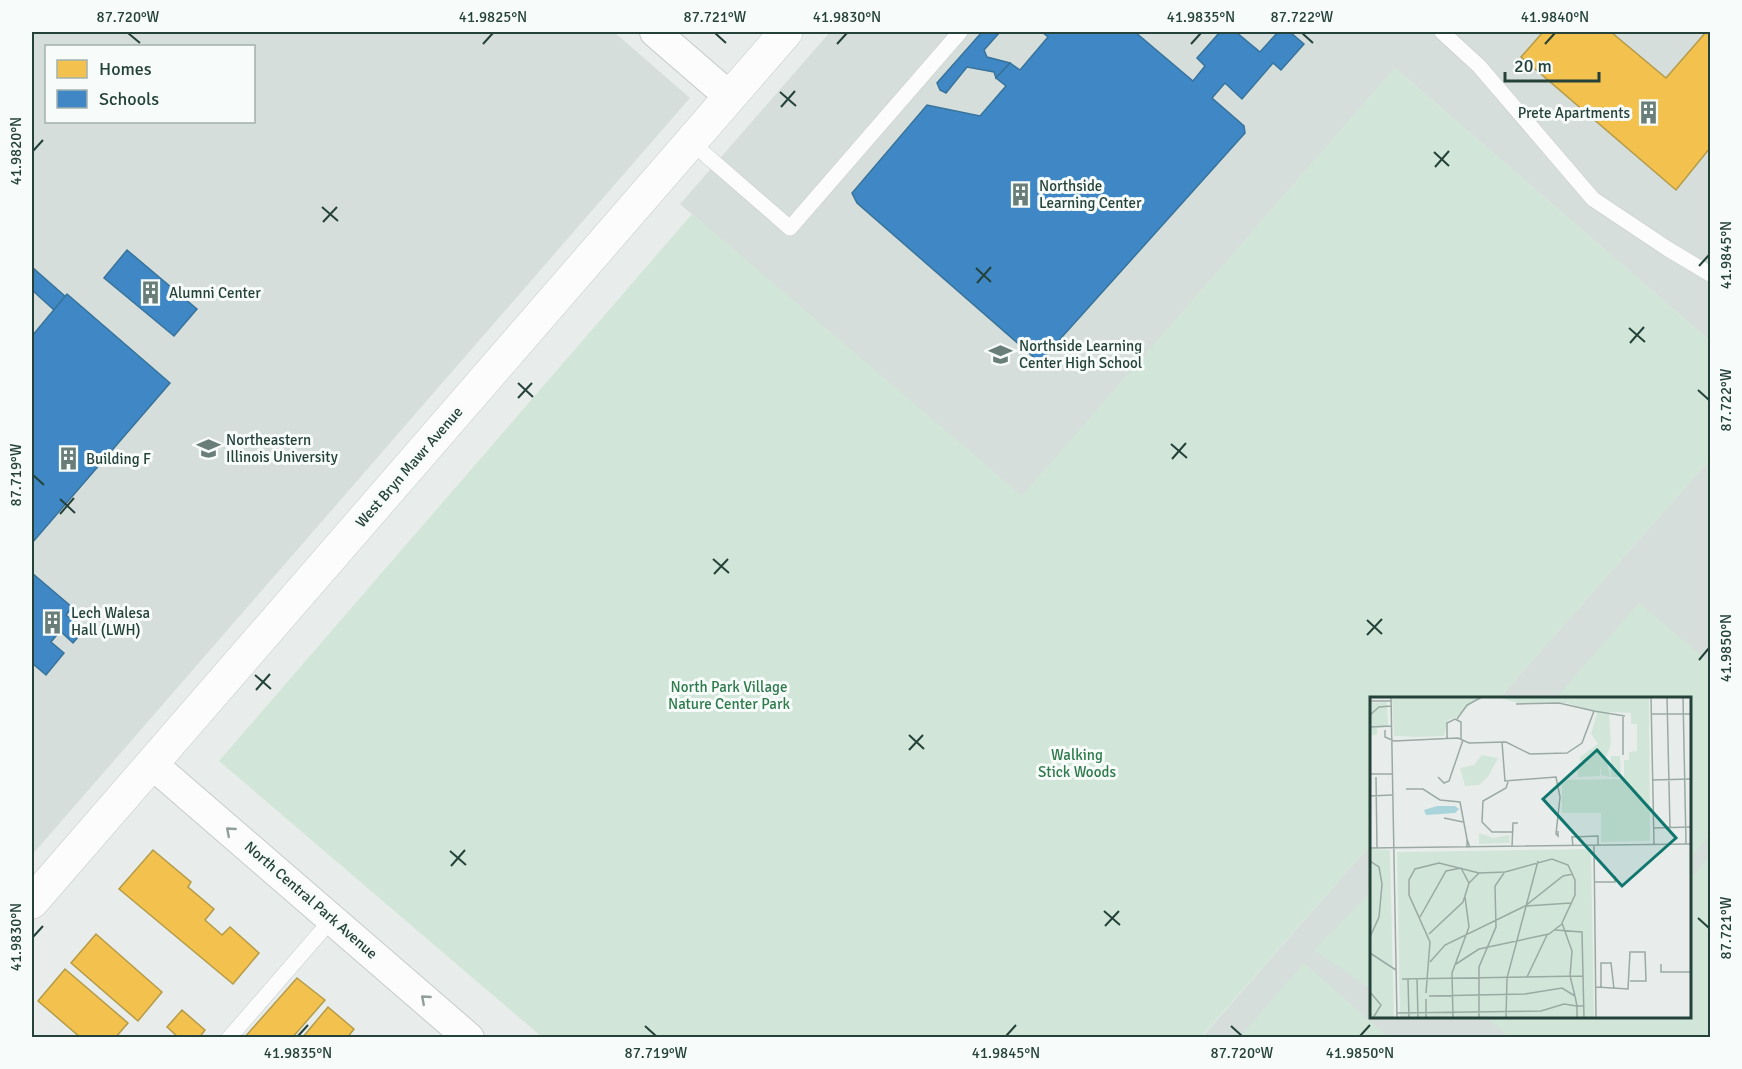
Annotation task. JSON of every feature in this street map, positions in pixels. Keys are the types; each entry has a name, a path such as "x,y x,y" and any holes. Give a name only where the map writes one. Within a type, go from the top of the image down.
{"street":[{"path":"655,32 730,97"},
{"name":"West Bryn Mawr Avenue","path":"32,902 786,32"},
{"name":"North Central Park Avenue","path":"152,764 469,1038"}],"lane":[{"path":"691,142 790,228 960,32"},
{"path":"1442,32 1479,66 1593,199 1710,274"},
{"path":"230,1038 333,919"}],"shaded area":[{"name":"Northeastern Illinois University","path":"32,32 614,32 690,98 32,855"},
{"name":"Northside Learning Center High School","path":"830,32 1710,32 1710,341 1395,68 1022,497 680,204"},
{"path":"1710,459 1710,1037 1201,1038 1370,845 1370,1018 1691,1018 1691,697 1500,697"}],"green space":[{"name":"North Park Village Nature Center Park","path":"1395,68 1710,341 1710,459 1500,697 1370,697 1370,845 1201,1037 542,1037 219,761 692,214 1022,496"},
{"path":"1639,603 1710,663 1710,834 1691,858 1691,697 1557,697"},
{"path":"1710,857 1710,1037 1510,1037 1486,1018 1691,1018 1691,878"},
{"path":"1370,893 1370,988 1314,950"},
{"path":"1304,963 1388,1037 1240,1037"}],"building: Homes":[{"name":"Prete Apartments","path":"1543,32 1611,32 1666,78 1706,32 1710,32 1710,148 1676,190 1521,57"},
{"path":"153,850 191,882 188,887 214,909 205,920 222,935 230,927 259,953 233,984 119,889"},
{"path":"96,934 162,992 138,1021 71,963"},
{"path":"65,969 128,1023 115,1038 81,1038 38,1001"},
{"path":"297,978 325,1000 292,1038 244,1038"},
{"path":"328,1007 354,1029 347,1038 302,1038"},
{"path":"182,1010 205,1030 199,1038 179,1038 167,1027"}],"building: Schools":[{"path":"982,32 1000,32 984,50 987,57 1010,63 996,78 994,72 967,67 946,93 940,90 937,83"},
{"name":"Northside Learning Center","path":"1042,32 1135,32 1193,81 1205,66 1197,58 1220,32 1236,32 1260,52 1278,32 1290,32 1304,44 1281,70 1273,63 1242,99 1225,83 1212,98 1244,126 1245,133 1045,356 1037,360 857,203 852,193 927,105 980,116 1006,86 996,78 1010,63 1020,70 1048,37"},
{"name":"Alumni Center","path":"127,250 197,309 174,336 104,278"},
{"path":"32,267 66,297 54,310 32,290"},
{"name":"Building F","path":"67,294 170,383 32,543 32,336"},
{"name":"Lech Walesa Hall (LWH)","path":"32,573 72,607 66,615 84,630 73,643 60,631 51,642 64,653 46,675 33,664 32,666"}],"place":[{"name":"Prete Apartments","path":"1648,113"},
{"name":"Northside Learning Center","path":"1021,195"},
{"name":"Alumni Center","path":"151,293"},
{"name":"Northside Learning Center High School","path":"1001,355"},
{"name":"Northeastern Illinois University","path":"208,449"},
{"name":"Building F","path":"68,459"},
{"name":"Lech Walesa Hall (LWH)","path":"53,622"}],"park label":[{"name":"Walking Stick Woods","path":"1077,764"}]}
